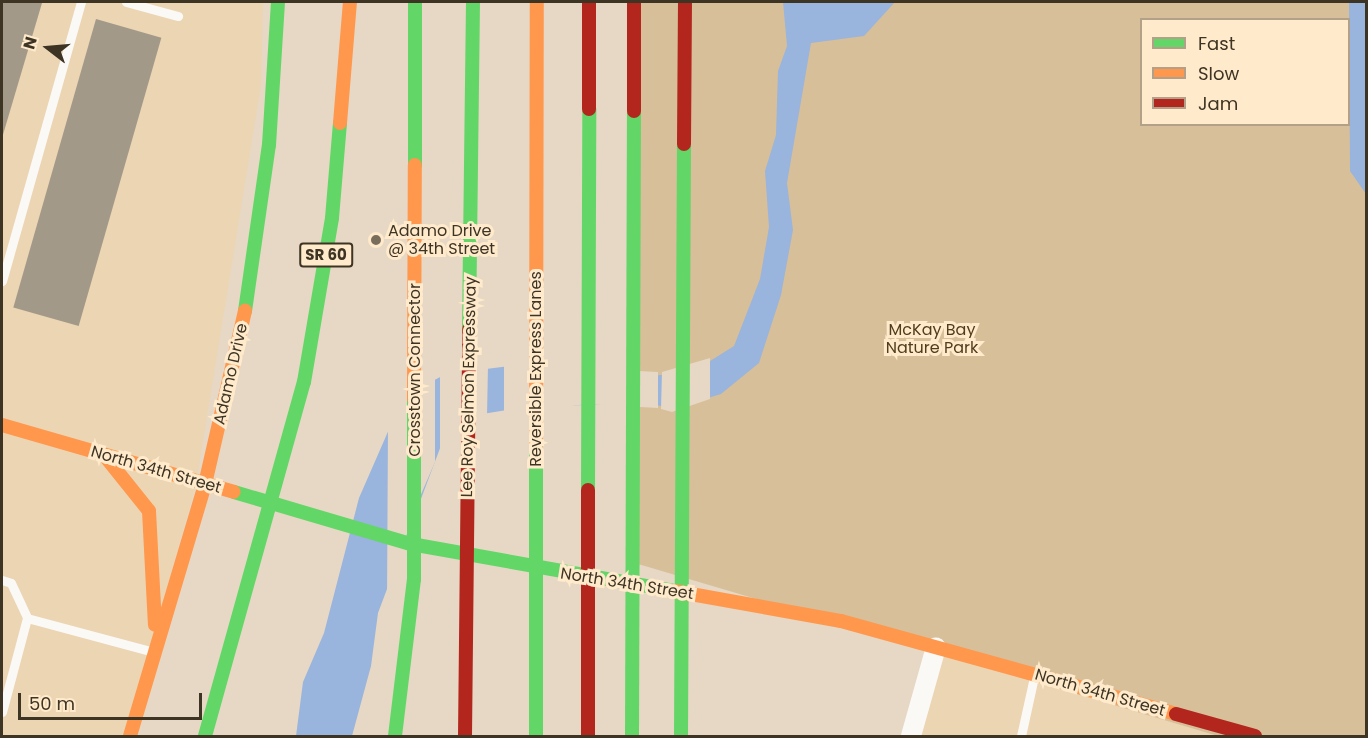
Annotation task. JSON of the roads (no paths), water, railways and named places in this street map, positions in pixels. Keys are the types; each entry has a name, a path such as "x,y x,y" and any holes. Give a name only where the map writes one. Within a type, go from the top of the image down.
{"main road":[{"name":"Adamo Drive","path":"130,736 205,484 232,373 259,225 278,2"},
{"name":"SR 60","path":"206,736 273,504 320,302 340,148 350,2"},
{"name":"Crosstown Connector","path":"395,736 414,579 416,2"},
{"name":"Lee Roy Selmon Expressway","path":"465,736 473,2"},
{"name":"Reversible Express Lanes","path":"536,736 537,2"},
{"path":"588,736 589,2"},
{"path":"632,736 634,2"},
{"path":"681,736 685,2"},
{"path":"470,311 489,61"},
{"name":"North 34th Street","path":"2,425 411,544 841,621 1255,736"},
{"path":"105,456 140,492 149,511 156,652"}],"street":[{"path":"911,736 936,647"}],"lane":[{"path":"2,281 81,2"},
{"path":"126,2 178,16"},
{"path":"2,580 11,583 27,618 2,712"},
{"path":"27,618 156,652"},
{"path":"1021,736 1034,675"}],"water":[{"path":"783,2 895,2 864,36 811,43 787,183 793,230 781,295 759,363 721,394 671,409 647,402 520,408 470,416 445,435 378,613 371,666 352,736 296,736 303,682 324,633 359,498 397,411 423,386 446,374 510,366 639,377 672,374 699,368 734,346 760,279 769,227 765,171 776,135 778,71 787,46"},
{"path":"1349,2 1366,2 1366,194 1350,171"}],"place":[{"name":"Adamo Drive @ 34th Street","path":"376,240"}],"park label":[{"name":"McKay Bay Nature Park","path":"932,339"}]}
